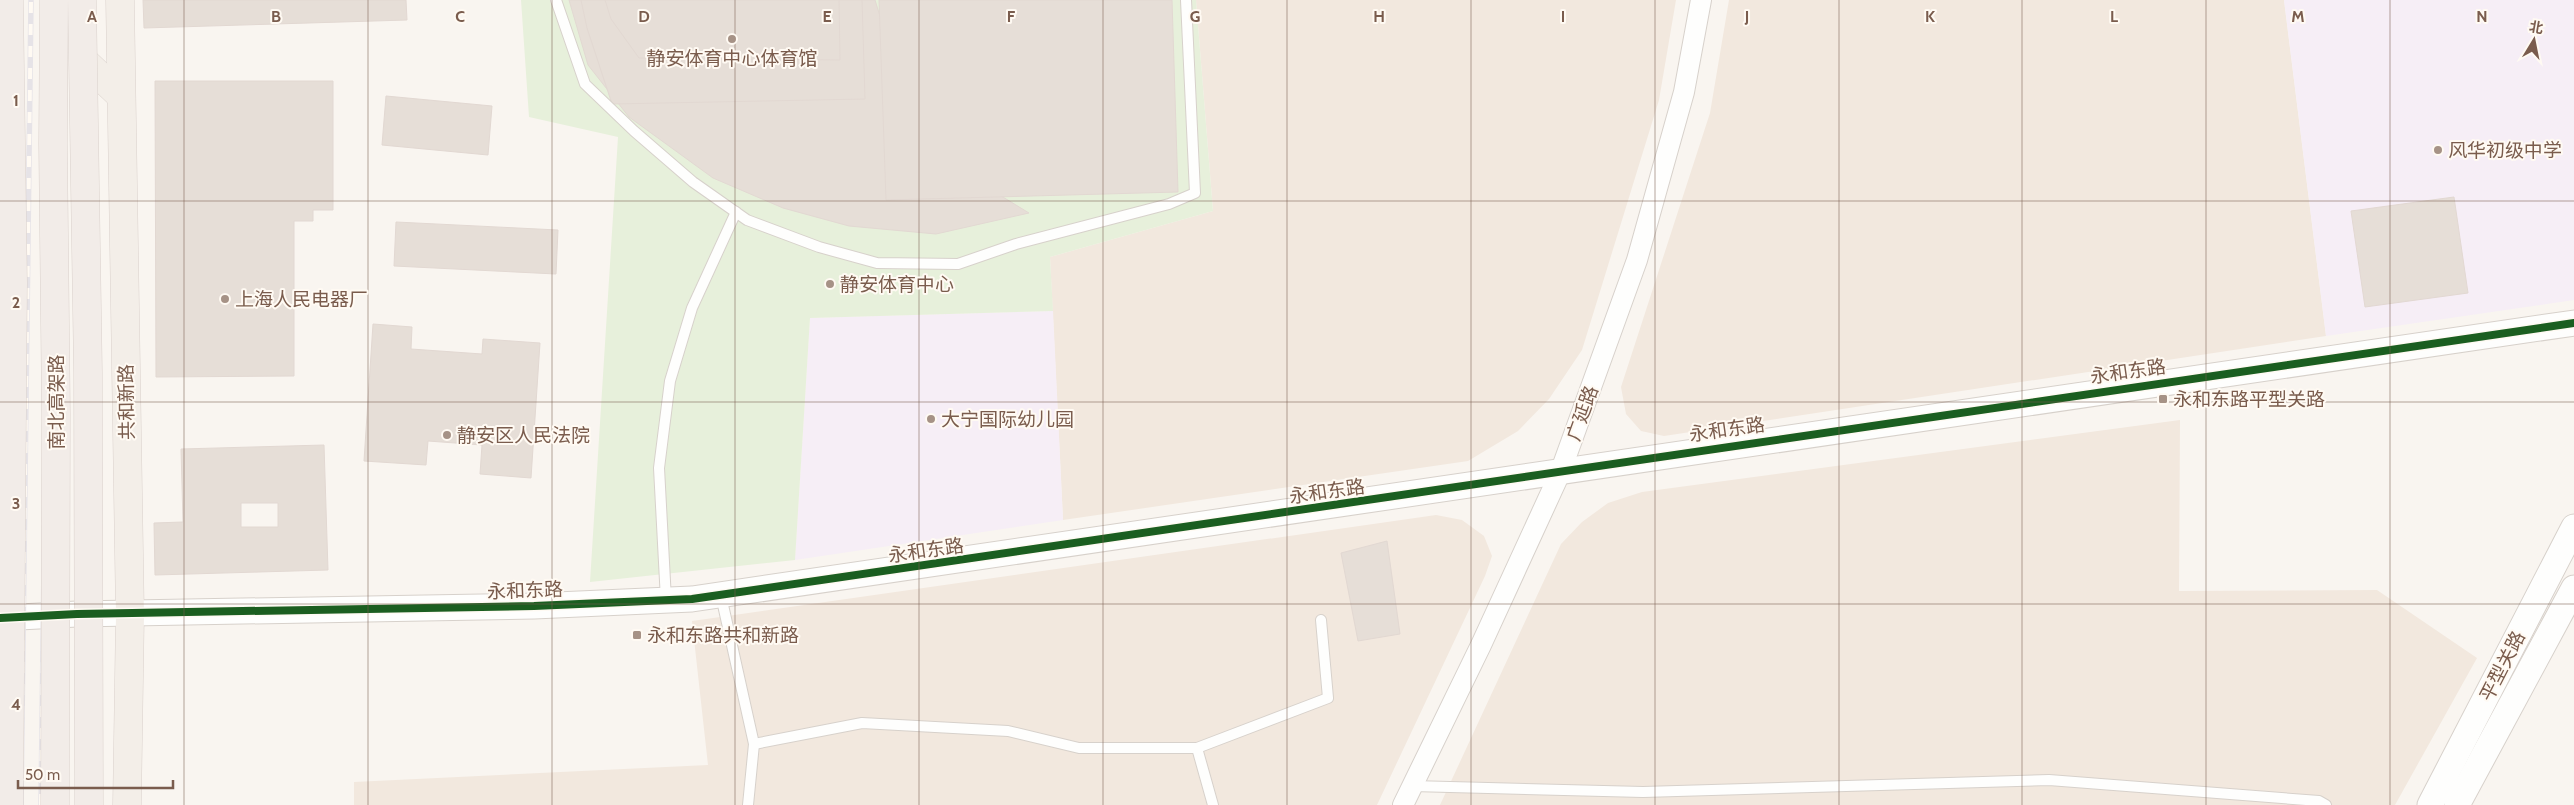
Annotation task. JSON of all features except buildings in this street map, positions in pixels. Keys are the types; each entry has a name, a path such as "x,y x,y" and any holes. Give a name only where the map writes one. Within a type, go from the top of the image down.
{"highway":[{"path":"8,0 13,283 9,805"},
{"name":"南北高架路","path":"54,0 55,805"},
{"path":"83,0 88,372 89,805"}],"main road":[{"path":"0,600 2,218 8,0"},
{"path":"79,805 77,614 84,61 83,0"},
{"name":"共和新路","path":"120,0 130,615 127,805"},
{"path":"84,61 121,96"},
{"path":"0,753 2,805"}],"street":[{"name":"广延路","path":"1403,805 1481,645 1560,473 1637,260 1684,92 1701,0"},
{"name":"永和东路","path":"0,618 77,614 130,615 534,606 666,600 720,595 2574,323"},
{"name":"平型关路","path":"2430,805 2574,527"},
{"name":"平型关路","path":"2457,805 2574,588"}],"lane":[{"path":"556,0 585,84 634,131 686,176 748,220 810,243 877,263 958,264 1016,244 1169,204 1195,193 1186,0"},
{"path":"666,600 659,468 670,381 692,308 736,212"},
{"path":"720,595 754,744 748,805"},
{"path":"754,744 862,723 1008,731 1079,748 1196,748 1328,698 1321,620"},
{"path":"1196,748 1213,805"},
{"path":"1412,786 1643,792 2048,780 2319,801 2326,805"}],"shaded area":[{"path":"1196,0 1676,0 1659,100 1582,350 1549,399 1518,431 1468,461 1063,520 1050,257 1213,211"},
{"path":"1729,0 2284,0 2326,336 1664,436 1641,431 1626,414 1621,387 1710,113"},
{"name":"风华初级中学","path":"2284,0 2574,0 2574,300 2326,336"},
{"name":"大宁国际幼儿园","path":"1053,311 1063,520 795,560 810,318"},
{"path":"2180,420 2179,591 2377,590 2477,658 2395,805 1440,805 1561,544 1582,522 1608,503 1642,492"},
{"path":"1436,515 1462,520 1484,536 1492,556 1485,576 1377,805 354,805 354,782 708,765 692,621"}],"green space":[{"name":"静安体育中心","path":"521,0 1196,0 1213,211 1050,257 1053,311 810,318 795,560 590,582 618,137 529,117"}],"railway":[{"path":"21,805 31,0"},
{"path":"41,805 51,0"}],"cycle path":[{"path":"0,618 77,614 534,606 692,599 2574,323"}],"place":[{"name":"静安体育中心体育馆","path":"732,39"},
{"name":"风华初级中学","path":"2438,150"},
{"name":"静安体育中心","path":"830,284"},
{"name":"上海人民电器厂","path":"225,299"},
{"name":"永和东路平型关路","path":"2163,399"},
{"name":"大宁国际幼儿园","path":"931,419"},
{"name":"静安区人民法院","path":"447,435"},
{"name":"永和东路共和新路","path":"637,635"}]}
